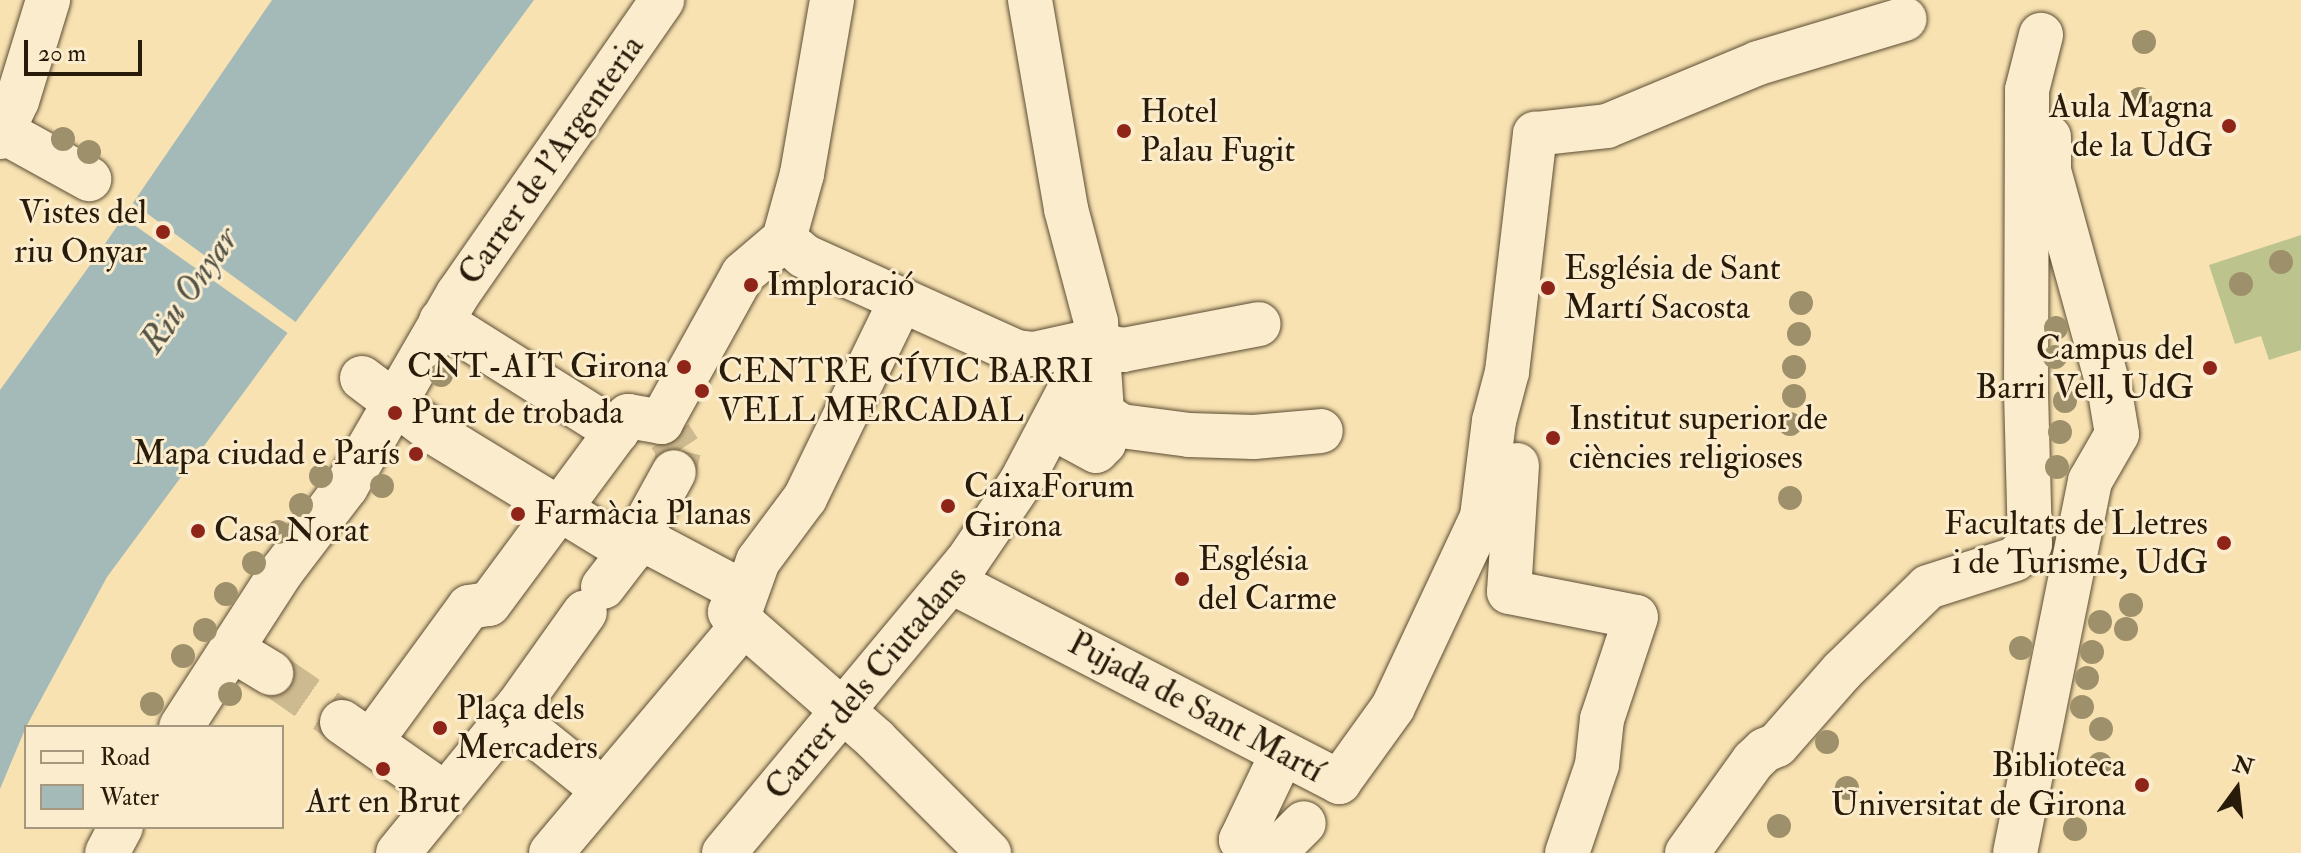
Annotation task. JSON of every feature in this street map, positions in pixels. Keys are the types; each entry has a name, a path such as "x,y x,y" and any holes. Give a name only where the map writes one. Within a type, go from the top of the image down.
{"street":[{"path":"48,0 17,101 1,133 89,179"},
{"name":"Carrer de l'Argenteria","path":"182,725 282,571 346,487 378,391 441,321 662,0"},
{"path":"445,794 357,731 469,607 489,604 559,511 654,436 743,274 784,239 802,174 832,0"},
{"path":"1030,0 1066,209 1093,306 1088,359 1102,414 1104,443 1096,451 1052,427"},
{"path":"2015,853 2090,481 2117,434 2110,392 2049,170 2049,88 2040,18"},
{"path":"1687,853 1753,761 1765,750 1777,745 1842,671 1928,587 2015,559 2030,544 2026,315 2027,90 2040,18"},
{"name":"Pujada de Sant Martí","path":"952,582 1339,782 1393,707 1482,517 1494,421 1507,372 1535,134 1607,126 1758,63 1905,19"},
{"path":"784,239 804,256 1017,352 1088,359 1259,324"},
{"path":"744,624 740,611 758,561 805,498 901,300"},
{"path":"441,321 654,436"},
{"path":"398,853 510,715 636,541 654,436 683,358"},
{"name":"Carrer dels Ciutadans","path":"724,853 952,582 1021,482 1088,359"},
{"path":"1507,372 1519,436 1509,592 1636,617 1602,719 1597,765 1567,853"},
{"path":"378,391 435,433 559,511 656,546 739,590 730,612 844,711 989,853"},
{"path":"1102,414 1121,426 1189,435 1254,437 1321,431"},
{"path":"555,852 603,790 744,624"},
{"path":"231,649 271,673"},
{"path":"510,715 603,790"},
{"path":"1256,853 1241,840 1282,754"},
{"path":"1274,853 1304,823"},
{"path":"107,853 120,829"}],"green space":[{"path":"2301,235 2301,350 2269,360 2261,336 2235,344 2209,265"}],"water":[{"name":"Riu Onyar","path":"272,0 534,0 107,577 27,725 24,725 0,789 0,390 98,254"}],"pier":[{"path":"130,201 297,323 293,330 289,334 120,215"}],"tunnel":[{"path":"670,436 679,450 674,472"},
{"path":"271,673 342,722"}],"place":[{"name":"Aula Magna de la UdG","path":"2229,126"},
{"name":"Hotel Palau Fugit","path":"1124,131"},
{"name":"Vistes del riu Onyar","path":"163,232"},
{"name":"Imploració","path":"751,285"},
{"name":"Església de Sant Martí Sacosta","path":"1548,288"},
{"name":"CNT-AIT Girona","path":"684,367"},
{"name":"Campus del Barri Vell, UdG","path":"2210,368"},
{"name":"CENTRE CÍVIC BARRI VELL MERCADAL","path":"702,391"},
{"name":"Punt de trobada","path":"395,413"},
{"name":"Institut superior de ciències religioses","path":"1553,438"},
{"name":"Mapa ciudad e París","path":"416,454"},
{"name":"CaixaForum Girona","path":"948,506"},
{"name":"Farmàcia Planas","path":"518,514"},
{"name":"Casa Norat","path":"198,531"},
{"name":"Facultats de Lletres i de Turisme, UdG","path":"2224,543"},
{"name":"Església del Carme","path":"1182,579"},
{"name":"Plaça dels Mercaders","path":"440,728"},
{"name":"Art en Brut","path":"383,769"},
{"name":"Biblioteca Universitat de Girona","path":"2142,785"}]}
